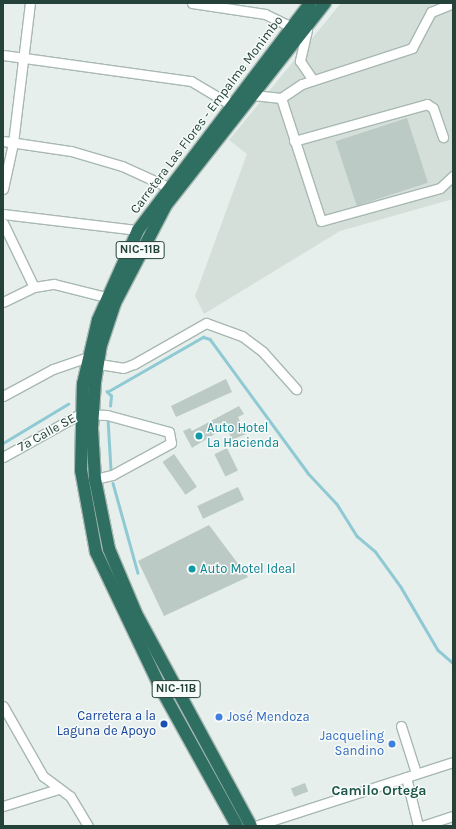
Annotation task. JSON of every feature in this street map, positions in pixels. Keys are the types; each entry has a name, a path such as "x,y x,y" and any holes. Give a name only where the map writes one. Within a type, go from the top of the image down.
{"highway":[{"name":"Carretera Las Flores - Empalme Monimbo","path":"251,826 124,589 102,527 95,479 93,414 99,364 107,324 136,257 166,205 310,3"},
{"name":"Carretera Las Flores - Empalme Monimbo","path":"237,826 161,689 98,558 82,470 80,414 88,357 106,297 138,230 168,187 236,107 253,94 325,3"}],"street":[{"path":"3,189 13,143 22,58 30,3"},
{"path":"192,3 210,4 265,14 292,27"},
{"path":"253,94 281,98 313,80 412,48 431,12 453,3"},
{"path":"311,22 299,52 300,62 313,80"},
{"path":"3,55 192,81 236,107"},
{"path":"281,98 321,221 440,188 453,176"},
{"path":"294,141 426,104 433,108 444,137"},
{"path":"3,141 71,151 122,166 168,187"},
{"path":"3,214 138,230"},
{"path":"3,223 34,287"},
{"path":"3,302 34,287 54,284 106,297"},
{"path":"99,364 123,368 134,364 206,323 242,336 263,352 296,390"},
{"path":"3,396 53,369 88,357"},
{"name":"7a Calle SE","path":"3,457 80,414 93,414 169,432 172,440 112,475 95,479"},
{"path":"3,706 43,776 58,789 70,796 88,826"},
{"path":"401,726 416,773"},
{"path":"255,826 453,762"},
{"path":"406,777 418,826"},
{"path":"3,806 58,789"},
{"path":"422,826 453,816"}],"shaded area":[{"path":"341,3 453,3 453,199 340,231 204,314 195,296 247,154 229,140"}],"building":[{"path":"407,118 428,183 357,206 336,141"},
{"path":"226,379 232,392 176,417 171,406"},
{"path":"239,406 244,414 238,417 246,434 232,440 226,427 192,448 183,431 190,428 192,431"},
{"path":"227,448 238,470 225,477 214,454"},
{"path":"174,454 197,487 185,495 163,462"},
{"path":"238,487 244,500 203,519 197,506"},
{"name":"Auto Motel Ideal","path":"209,525 248,577 164,616 138,561"},
{"path":"305,783 308,791 294,797 291,788"}],"waterway":[{"path":"110,406 111,396 107,392 203,337 210,339 308,473 337,504 357,536 375,551 401,587 438,650 453,663"},
{"path":"3,443 68,404"},
{"path":"108,419 111,470"},
{"path":"113,483 138,573"}],"place":[{"name":"Auto Hotel La Hacienda","path":"199,436"},
{"name":"Auto Motel Ideal","path":"192,569"},
{"name":"José Mendoza","path":"219,717"},
{"name":"Carretera a la Laguna de Apoyo","path":"164,724"},
{"name":"Jacqueling Sandino","path":"392,744"}],"district":[{"name":"Camilo Ortega","path":"379,791"}]}
